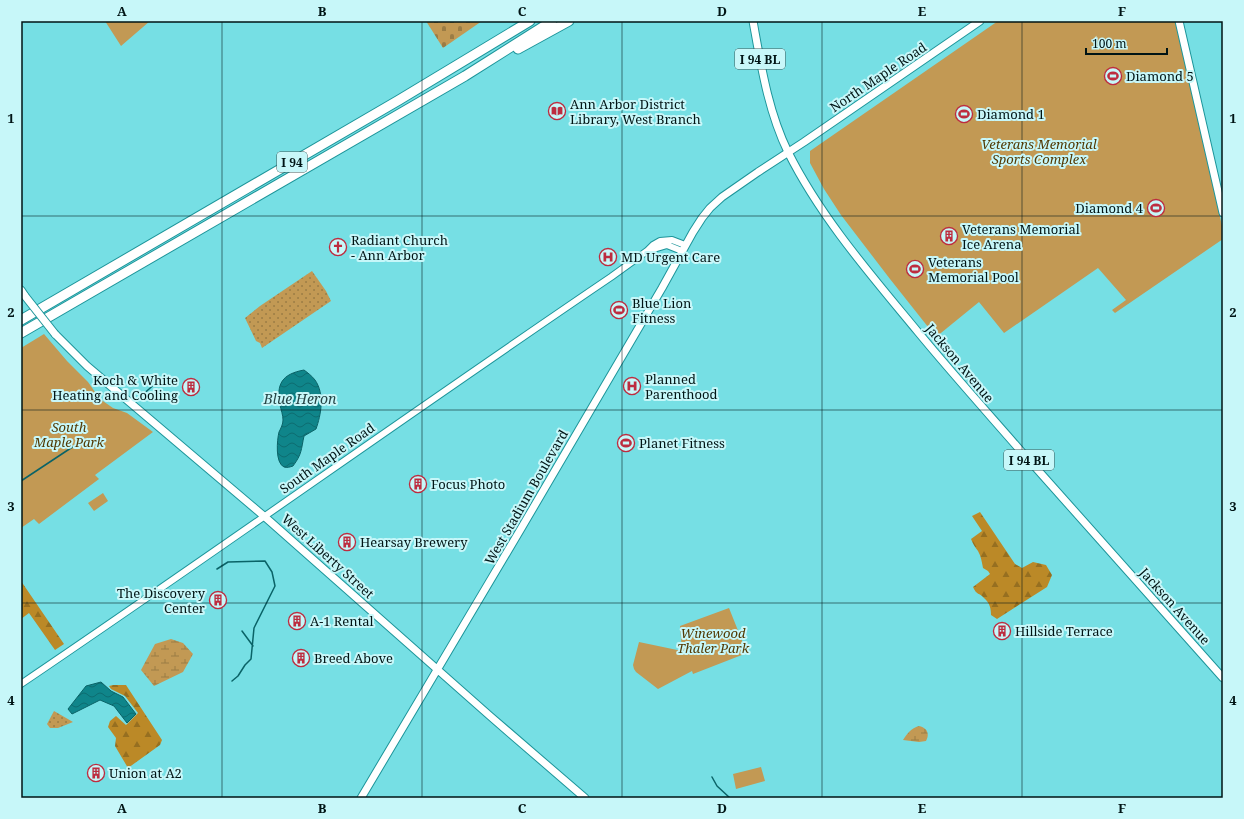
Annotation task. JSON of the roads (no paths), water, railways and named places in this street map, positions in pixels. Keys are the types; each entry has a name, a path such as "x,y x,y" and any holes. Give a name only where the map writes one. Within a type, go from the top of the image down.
{"highway":[{"name":"I 94","path":"21,320 406,96 530,21"},
{"name":"I 94","path":"21,333 310,167 482,65 552,21"},
{"path":"482,65 511,53 569,21"}],"main road":[{"name":"Jackson Avenue","path":"753,21 767,96 778,130 788,152 824,214 936,354 1223,678"},
{"name":"North Maple Road","path":"788,152 980,21"},
{"path":"1179,21 1223,213"},
{"name":"West Stadium Boulevard","path":"361,798 522,527 693,232 710,208 722,197 788,152"},
{"name":"West Liberty Street","path":"23,293 55,334 87,366 265,516 585,798"}],"street":[{"name":"South Maple Road","path":"21,684 647,251 667,245 684,248"}],"water":[{"name":"Blue Heron","path":"304,370 315,380 320,392 321,404 319,417 316,429 304,436 301,452 296,462 293,466 284,467 279,461 277,451 278,436 283,420 279,398 280,386 282,381 290,374"},
{"path":"101,682 111,691 123,697 136,714 127,723 114,706 100,700 72,714 68,709 86,686"}],"waterway":[{"path":"140,397 157,382"},
{"path":"21,481 80,442"},
{"path":"217,569 228,562 265,561 272,572 275,586 254,628 251,659 238,676 232,681"},
{"path":"242,631 253,646"},
{"path":"712,777 717,786 730,798"}],"place":[{"name":"Diamond 5","path":"1113,76"},
{"name":"Ann Arbor District Library, West Branch","path":"557,111"},
{"name":"Diamond 1","path":"964,114"},
{"name":"Diamond 4","path":"1156,208"},
{"name":"Veterans Memorial Ice Arena","path":"949,236"},
{"name":"Radiant Church - Ann Arbor","path":"338,247"},
{"name":"MD Urgent Care","path":"608,257"},
{"name":"Veterans Memorial Pool","path":"915,269"},
{"name":"Blue Lion Fitness","path":"619,310"},
{"name":"Planned Parenthood","path":"632,386"},
{"name":"Koch & White Heating and Cooling","path":"191,387"},
{"name":"Planet Fitness","path":"626,443"},
{"name":"Focus Photo","path":"418,484"},
{"name":"Hearsay Brewery","path":"347,542"},
{"name":"The Discovery Center","path":"218,600"},
{"name":"A-1 Rental","path":"297,621"},
{"name":"Hillside Terrace","path":"1002,631"},
{"name":"Breed Above","path":"301,658"},
{"name":"Union at A2","path":"96,773"}],"park label":[{"name":"Veterans Memorial Sports Complex","path":"1039,152"},
{"name":"South Maple Park","path":"69,434"},
{"name":"Winewood Thaler Park","path":"713,640"}]}
